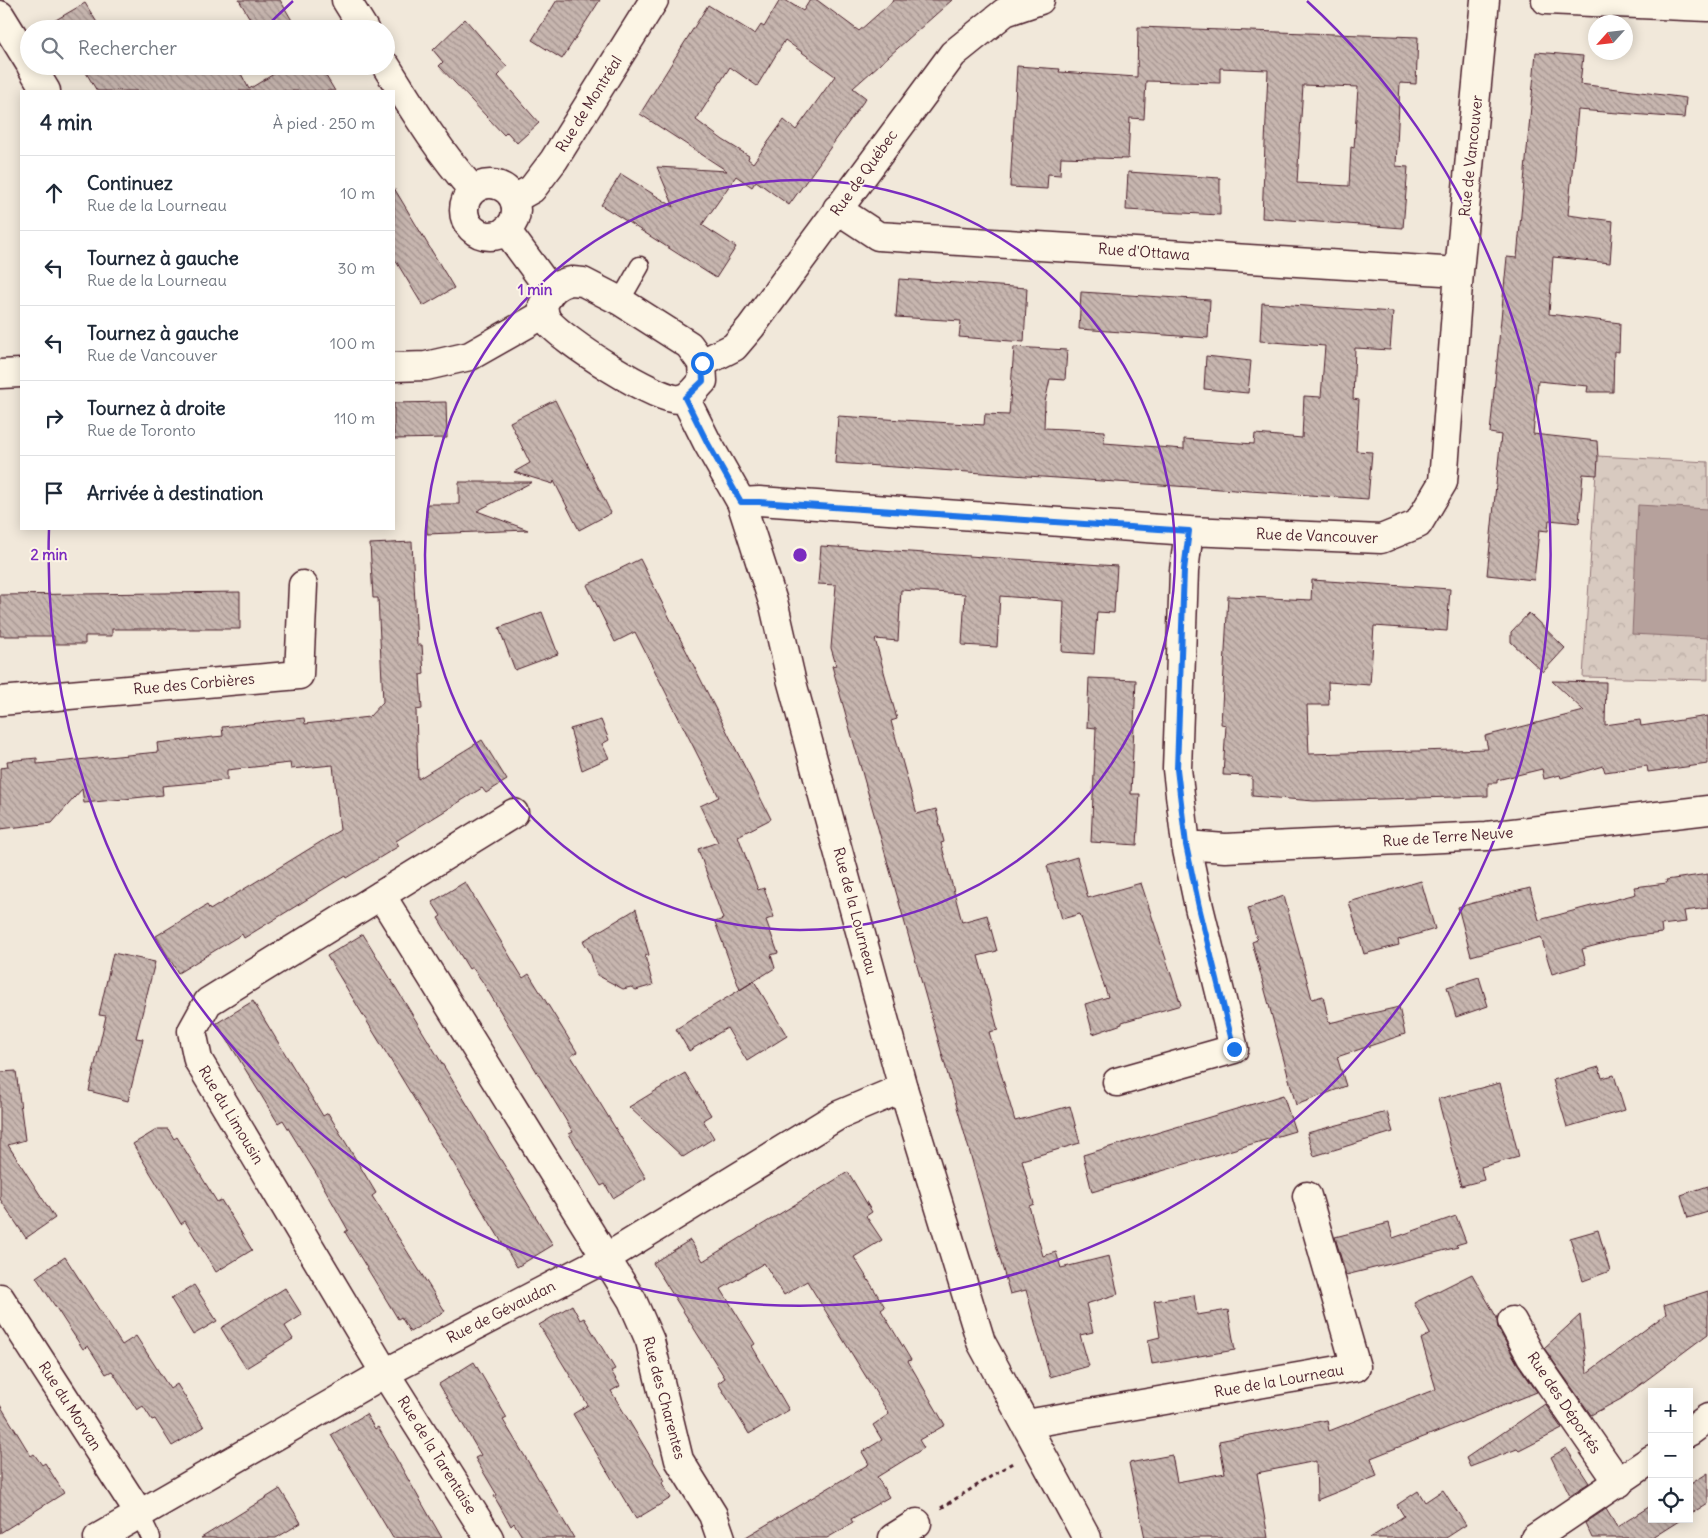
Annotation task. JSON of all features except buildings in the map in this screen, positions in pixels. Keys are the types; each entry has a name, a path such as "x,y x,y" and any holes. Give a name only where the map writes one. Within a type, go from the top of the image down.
{"street":[{"path":"346,0 358,20"},
{"name":"Rue de Montréal","path":"514,199 532,189 554,160 654,0"},
{"name":"Rue de Québec","path":"702,363 734,347 953,54 1005,12 1040,0"},
{"name":"Rue de Vancouver","path":"741,502 1189,531 1381,539 1418,524 1443,482 1459,272 1485,0"},
{"path":"1546,0 1708,7"},
{"path":"0,15 20,47"},
{"path":"36,75 45,90"},
{"path":"391,75 418,119 472,190"},
{"path":"485,184 505,188 514,199 516,212 514,219 506,230 491,236 483,235 470,226 464,212 472,190 485,184"},
{"name":"Rue d'Ottawa","path":"837,209 878,236 1459,272"},
{"path":"395,367 426,366 470,356 548,303 563,282 583,282 620,301 689,345 702,363 703,381 685,398 668,398 629,379 563,336 548,321 548,303 506,230"},
{"path":"0,374 20,374"},
{"name":"Rue de la Lourneau","path":"685,398 741,502 774,606 791,679 903,1088 981,1342 1087,1538"},
{"path":"1117,1082 1234,1049 1199,907 1186,845 1177,769 1184,570 1189,531"},
{"name":"Rue des Corbières","path":"0,701 299,675 302,585"},
{"name":"Rue de Terre Neuve","path":"1186,845 1225,848 1487,836 1708,810"},
{"name":"Rue du Limousin","path":"385,1373 198,1060 192,1031 208,1002 514,813"},
{"path":"381,895 606,1258"},
{"name":"Rue de Gévaudan","path":"98,1538 385,1373 606,1258 839,1114 903,1088"},
{"name":"Rue de la Lourneau","path":"1032,1436 1356,1367 1307,1196"},
{"name":"Rue des Charentes","path":"606,1258 632,1300 650,1341 679,1460 713,1515 721,1538"},
{"name":"Rue du Morvan","path":"0,1298 139,1513"},
{"name":"Rue des Déportés","path":"1512,1321 1531,1356 1619,1483"},
{"name":"Rue de la Tarentaise","path":"385,1373 489,1538"},
{"path":"1693,1429 1708,1418"},
{"path":"1535,1538 1648,1462"},
{"path":"893,1538 917,1523"}],"lane":[{"path":"620,301 640,266"},
{"path":"139,1513 151,1538"}],"path":[{"path":"917,1523 1032,1436"}],"green space":[{"path":"1597,456 1708,462 1708,680 1583,677"}],"shaded area":[{"path":"1638,505 1708,509 1708,638 1632,634"}],"route":[{"path":"702,363 703,381 690,396 685,398 741,502 1189,531 1184,570 1177,769 1186,845 1199,907 1234,1049"}]}
